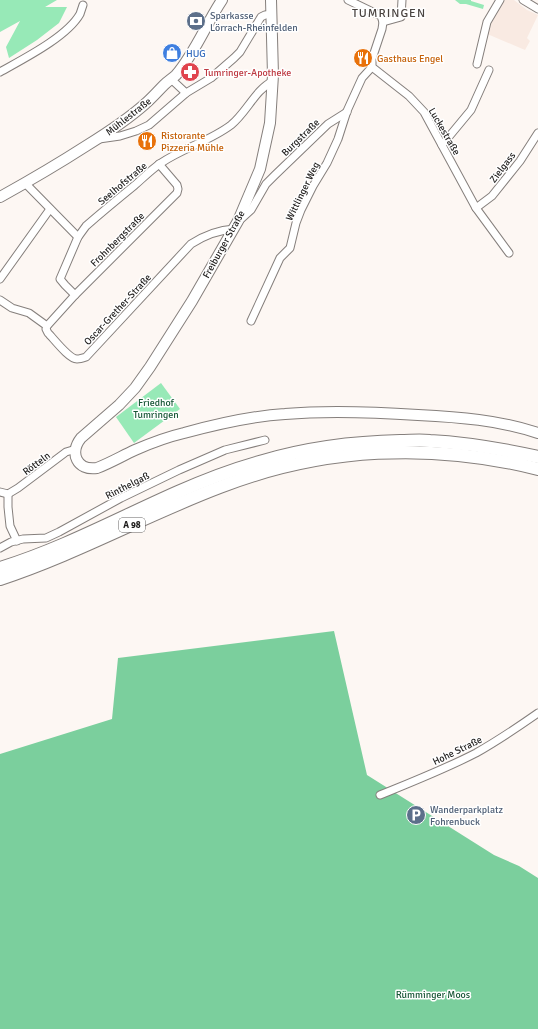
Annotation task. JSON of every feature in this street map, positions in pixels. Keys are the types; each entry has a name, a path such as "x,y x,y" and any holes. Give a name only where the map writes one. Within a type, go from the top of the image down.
{"highway":[{"name":"A 98","path":"0,568 53,549 218,475 263,467 336,445 383,441 429,441 479,445 538,457"},
{"name":"A 98","path":"281,462 314,461 359,454 406,452 462,455 492,459 538,469"},
{"name":"A 98","path":"0,578 63,556 263,467"}],"street":[{"name":"Mühlestraße","path":"0,198 96,140 147,103 175,76 189,57 214,11 222,0"},
{"name":"Freiburger Straße","path":"76,448 81,438 119,405 135,388 192,301 236,225 260,169 270,123 273,81 269,14 271,0"},
{"path":"347,112 362,78 372,67 372,59 382,30 383,22 381,16 348,0"},
{"path":"383,22 400,17 402,0"},
{"path":"476,64 487,22 500,0"},
{"path":"523,0 538,9"},
{"path":"0,72 48,43 67,28 80,13 83,5"},
{"path":"96,140 120,136 149,125 186,93 211,78 234,58 240,52 261,17 269,14"},
{"name":"Luckestraße","path":"372,67 409,96 424,112 476,208 509,253"},
{"path":"442,145 472,110 490,70"},
{"path":"171,79 186,93"},
{"name":"Seelhofstraße","path":"75,295 60,279 78,237 86,226 159,164 222,131 232,124 266,84 273,81"},
{"name":"Burgstraße","path":"236,225 251,210 266,184 328,124 347,112"},
{"name":"Wittlinger Weg","path":"251,321 280,258 290,248 301,210 327,163 338,139 347,112"},
{"name":"Zielgass","path":"476,208 492,196 520,161 538,133"},
{"name":"Frohnbergstraße","path":"47,326 75,295 177,193 177,185 159,164"},
{"path":"25,183 78,237"},
{"path":"0,279 50,209"},
{"name":"Oscar-Grether-Straße","path":"0,300 12,308 28,313 47,326 46,329 48,333 70,356 76,359 86,356 191,244 207,234 224,230 236,225"},
{"path":"76,448 77,459 84,467 90,469 104,466 137,450 183,433 225,423 260,417 324,412 364,412 442,416 497,422 538,433"},
{"name":"Rinthelgaß","path":"0,548 17,540 46,538 133,492 179,470 225,450 265,440"},
{"name":"Rötteln","path":"8,494 33,478 66,452 76,448"},
{"path":"0,492 8,494 10,526 17,540"},
{"name":"Hohe Straße","path":"380,795 475,753 538,713"}],"shaded area":[{"path":"503,0 514,0 527,10 538,15 527,38 530,41 525,50 485,33"}],"green space":[{"path":"0,0 57,0 45,7 67,7 59,23 37,40 9,58 6,47 20,21 0,32"},
{"path":"455,0 471,0 484,5 483,9 466,4 460,4"},
{"name":"Friedhof Tumringen","path":"161,383 180,409 134,443 116,417"},
{"name":"Rümminger Moos","path":"334,631 367,775 494,855 519,866 538,878 538,1029 0,1029 0,754 112,719 118,658"}],"place":[{"name":"Sparkasse Lörrach-Rheinfelden","path":"196,21"},
{"name":"HUG","path":"172,53"},
{"name":"Gasthaus Engel","path":"363,58"},
{"name":"Tumringer-Apotheke","path":"190,72"},
{"name":"Ristorante Pizzeria Mühle","path":"147,141"},
{"name":"Wanderparkplatz Fohrenbuck","path":"416,815"}],"district":[{"name":"TUMRINGEN","path":"389,13"}]}
